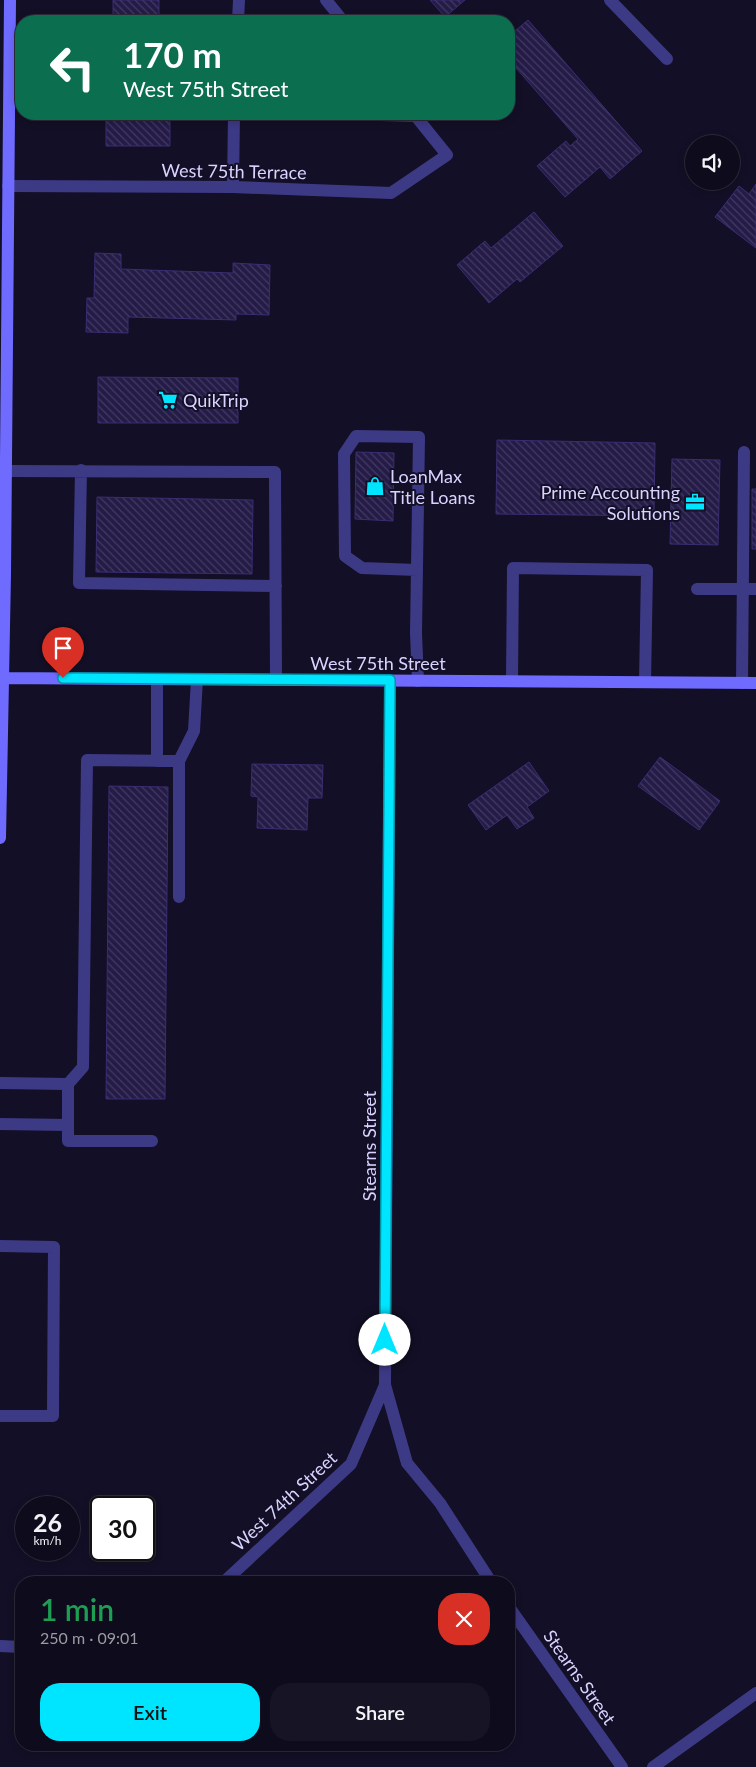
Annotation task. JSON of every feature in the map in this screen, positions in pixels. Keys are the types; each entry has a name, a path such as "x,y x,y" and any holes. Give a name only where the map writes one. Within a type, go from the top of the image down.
{"street":[{"path":"0,838 6,471 3,447 4,246 8,186 5,14 10,0"},
{"path":"238,15 239,0"},
{"path":"326,0 338,15"},
{"path":"610,0 667,59"},
{"path":"233,187 234,120"},
{"name":"West 75th Terrace","path":"8,186 233,187 391,193 447,156 419,120"},
{"path":"417,570 362,568 345,556 344,454 356,436 419,437 418,680"},
{"path":"742,683 744,452"},
{"path":"80,470 79,583 276,586"},
{"path":"6,471 275,472 276,680"},
{"path":"512,681 514,568 647,570 645,682"},
{"path":"697,589 756,589"},
{"name":"West 75th Street","path":"2,678 756,683"},
{"path":"157,679 157,761"},
{"path":"178,897 179,761 194,731 196,679"},
{"name":"Stearns Street","path":"390,680 386,1385 407,1463 440,1503 488,1576"},
{"path":"152,1141 68,1141 68,1084 82,1067 87,760 179,761"},
{"path":"0,1083 68,1084"},
{"path":"0,1124 68,1125"},
{"path":"0,1246 54,1247 53,1416 0,1416"},
{"name":"West 74th Street","path":"230,1576 351,1464 386,1385"},
{"name":"Stearns Street","path":"515,1615 622,1767"},
{"path":"0,1646 15,1647"},
{"path":"653,1767 756,1693"}],"building":[{"path":"113,0 159,0 159,15 113,15"},
{"path":"430,0 465,0 447,15 443,15"},
{"path":"528,20 642,151 610,179 600,167 565,197 537,166 566,141 570,146 578,139 515,67 515,31"},
{"path":"106,120 170,120 170,146 106,146"},
{"path":"756,184 756,248 715,217 736,190 740,190 740,187 749,194"},
{"path":"534,212 563,246 520,282 517,279 489,303 457,265 485,241 491,248"},
{"path":"95,253 121,254 121,269 233,273 233,263 270,265 269,315 236,314 236,320 128,317 128,333 86,332 87,298 94,298"},
{"name":"QuikTrip","path":"98,377 238,378 238,423 98,423"},
{"path":"497,440 655,443 654,516 496,514"},
{"name":"LoanMax Title Loans","path":"356,452 394,453 393,521 355,519"},
{"name":"Prime Accounting Solutions","path":"672,459 720,460 718,545 670,544"},
{"path":"752,489 756,489 756,549 752,549"},
{"path":"97,497 253,500 252,574 96,572"},
{"path":"660,757 720,801 699,830 638,786"},
{"path":"529,762 549,791 527,807 534,818 517,829 507,815 486,830 468,805"},
{"path":"252,764 323,765 322,798 308,798 307,830 257,828 258,797 251,796"},
{"path":"109,786 168,787 165,1099 106,1099"}],"place":[{"name":"QuikTrip","path":"168,400"},
{"name":"LoanMax Title Loans","path":"375,486"},
{"name":"Prime Accounting Solutions","path":"695,502"}],"route":[{"path":"63,678 390,680 385,1340"}]}
